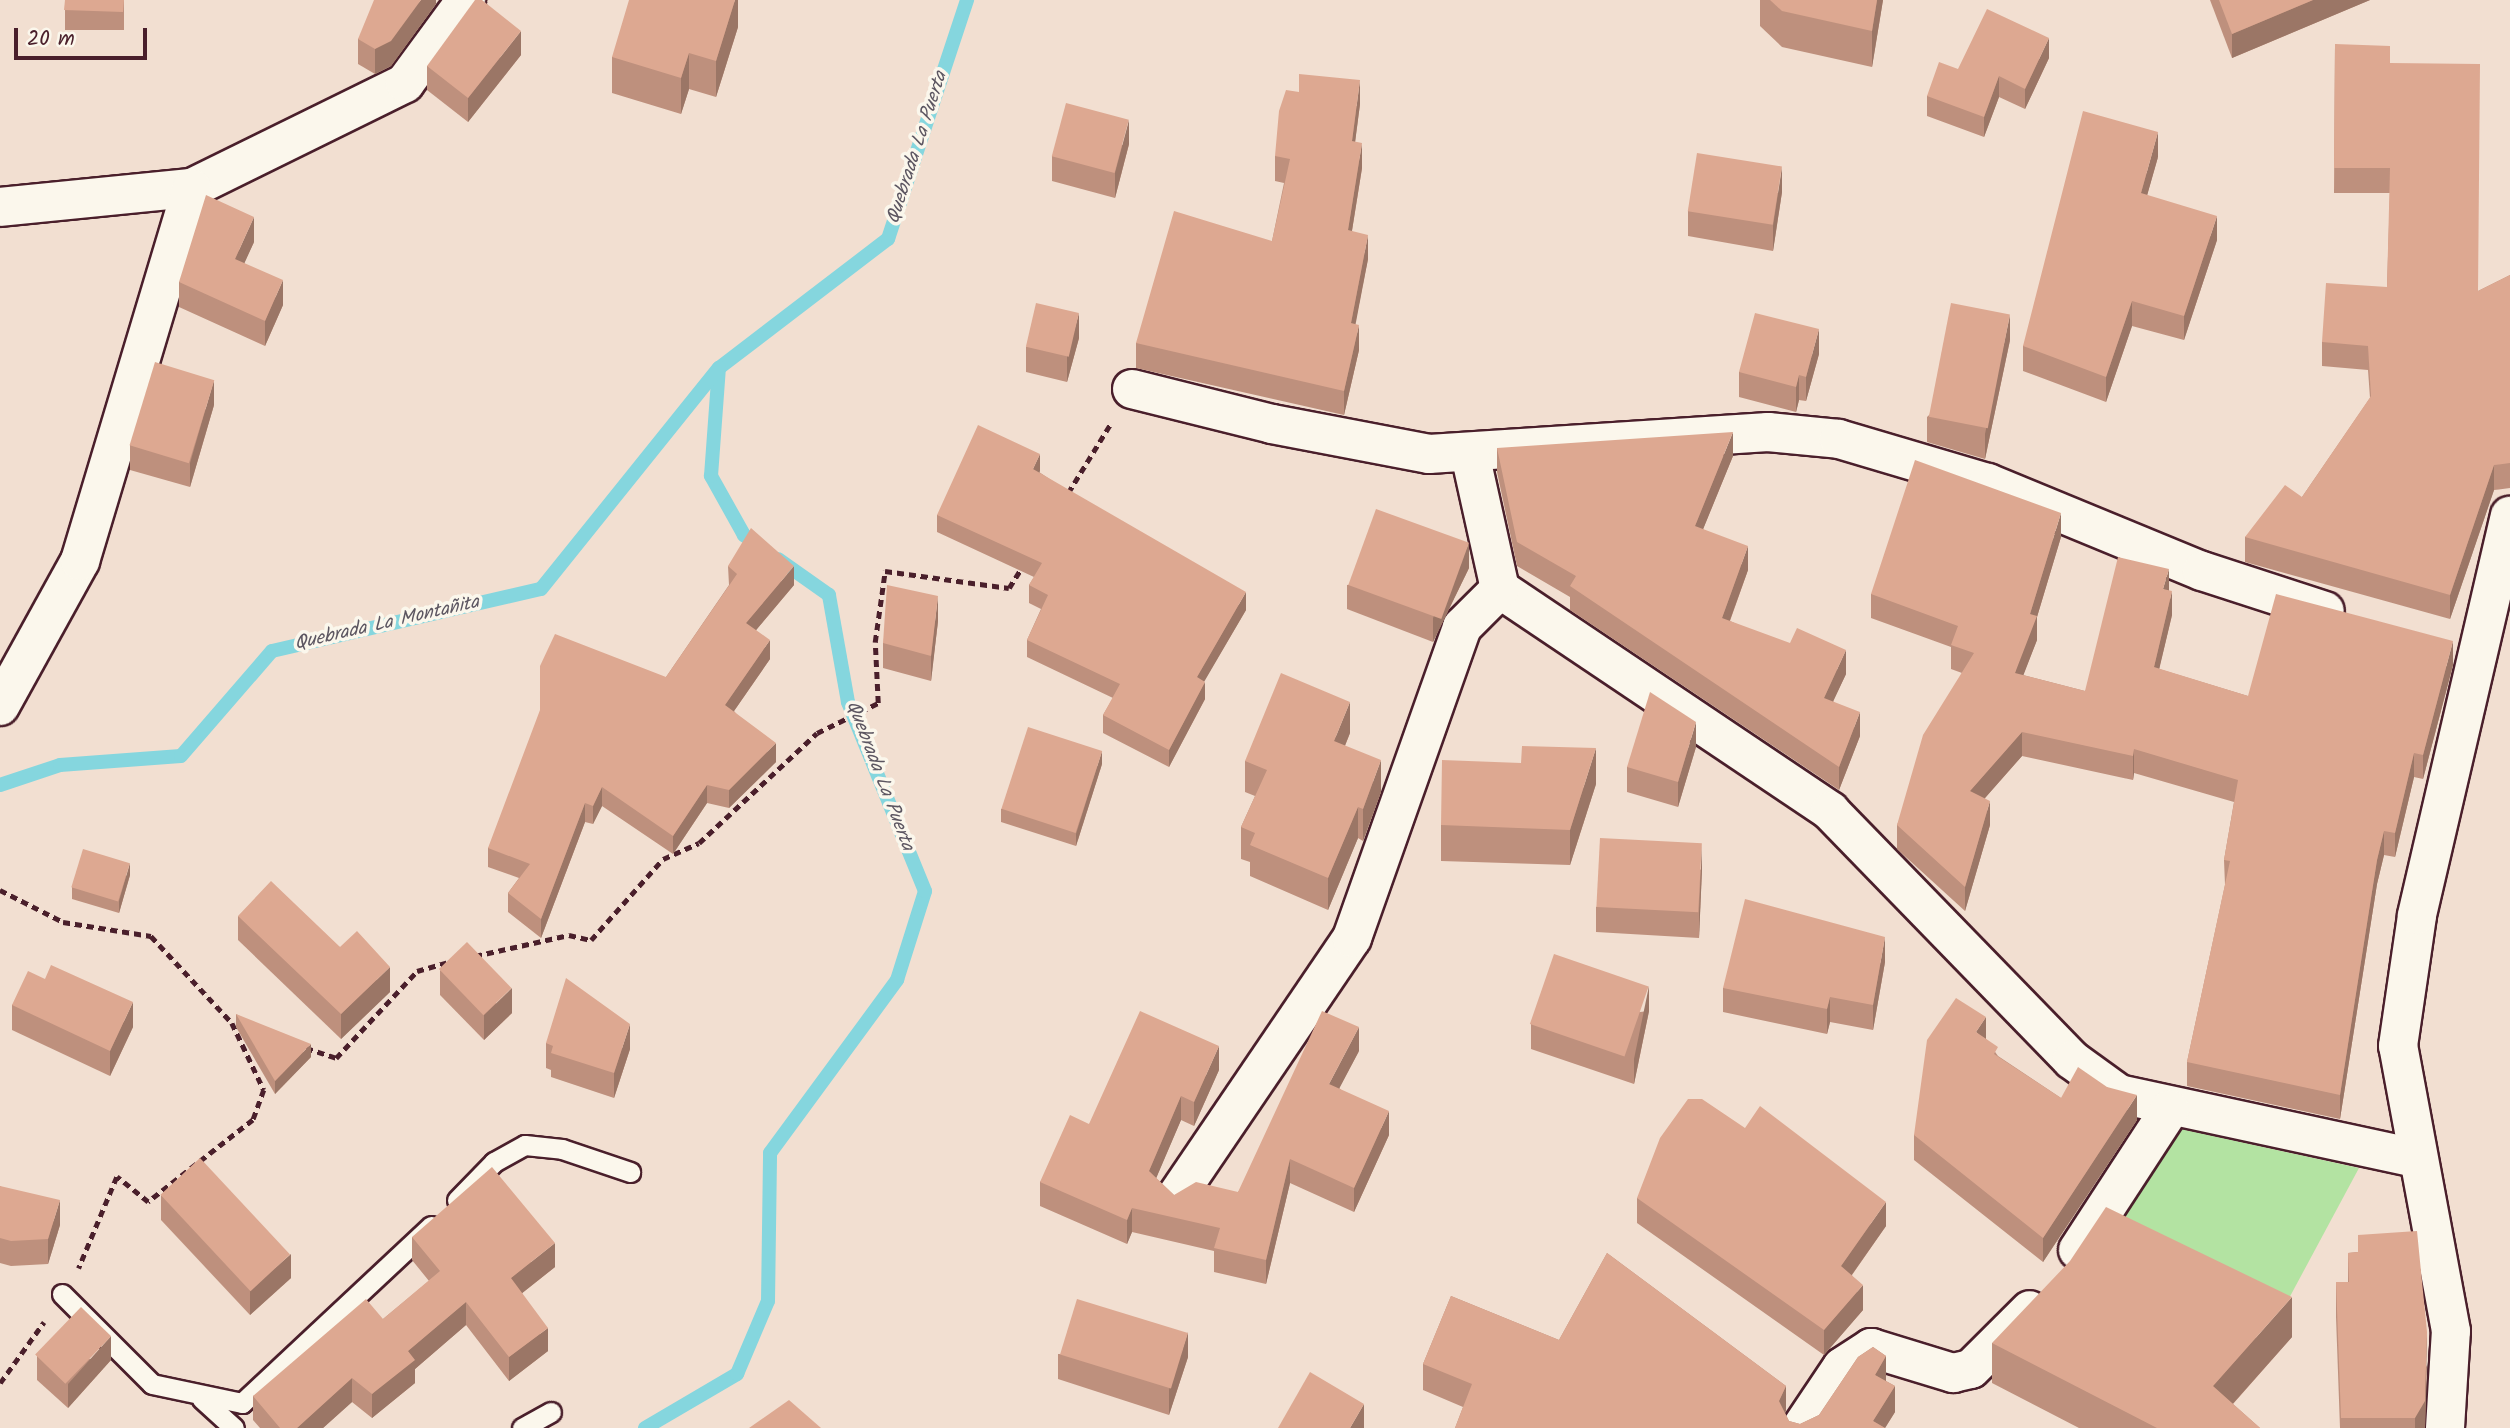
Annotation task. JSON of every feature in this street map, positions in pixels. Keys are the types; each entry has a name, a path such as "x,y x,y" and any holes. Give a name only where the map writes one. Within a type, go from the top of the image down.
{"street":[{"path":"0,207 192,188 405,83 466,0"},
{"path":"0,706 80,561 192,188"},
{"path":"1132,389 1272,424 1429,454 1470,454 1768,432 1839,439 1988,483 2202,571 2366,622"},
{"path":"1470,454 1500,589 1830,811 2072,1060 2119,1094 2170,1110 2415,1158"},
{"path":"2445,1428 2451,1332 2415,1158 2398,1046 2417,915 2510,516"},
{"path":"1177,1197 1352,938 1462,627 1500,589"},
{"path":"2442,640 2480,649"},
{"path":"1801,1428 1842,1367 1871,1348 1953,1373 1971,1369 2054,1286 2170,1110"}],"lane":[{"path":"62,1294 152,1384 202,1399 242,1403 495,1161 525,1145 562,1149 630,1172"},
{"path":"202,1399 234,1428"},
{"path":"522,1428 551,1412"}],"path":[{"path":"1059,506 1132,389"},
{"path":"297,1045 336,1058 417,971 569,935 591,940 663,859 699,843 817,733 878,703 875,642 885,571 1009,588 1031,553"},
{"path":"0,890 63,922 150,936 232,1023 264,1090 253,1120 148,1202 117,1177 89,1252 0,1383"},
{"path":"232,1023 245,1027"}],"green space":[{"path":"2172,1127 2359,1168 2287,1302 2120,1221"}],"building":[{"path":"65,0 124,0 123,12 64,10"},
{"path":"374,0 421,0 391,41 375,49 358,39"},
{"path":"475,0 482,0 521,31 468,98 427,66"},
{"path":"629,0 735,0 716,61 689,53 681,78 612,57"},
{"path":"1770,0 1877,0 1872,31 1782,11"},
{"path":"2219,0 2313,0 2232,34"},
{"path":"1987,9 2049,38 2025,89 1999,76 1984,117 1927,96 1939,62 1958,69"},
{"path":"2335,44 2390,46 2390,63 2480,64 2478,291 2510,275 2510,463 2494,465 2450,595 2245,537 2285,485 2302,497 2371,396 2368,346 2322,342 2326,283 2387,287 2390,168 2334,168"},
{"path":"1299,74 1360,80 1352,141 1362,143 1348,230 1368,235 1351,323 1359,325 1344,391 1136,343 1174,211 1272,241 1290,159 1275,156 1279,111 1286,90 1299,92"},
{"path":"1066,103 1129,120 1115,173 1052,156"},
{"path":"2083,111 2158,132 2141,193 2217,216 2184,316 2132,301 2106,377 2023,346"},
{"path":"1697,153 1782,166 1773,225 1688,211"},
{"path":"206,195 254,217 235,259 283,280 265,321 179,282"},
{"path":"1036,303 1079,313 1069,357 1026,347"},
{"path":"1951,303 2010,314 1988,428 1929,417"},
{"path":"1755,313 1819,329 1806,377 1799,375 1796,387 1739,372"},
{"path":"155,362 214,380 189,463 130,445"},
{"path":"978,425 1040,454 1033,469 1246,592 1197,677 1205,682 1169,750 1103,715 1120,684 1027,640 1048,595 1029,585 1042,563 937,515"},
{"path":"1733,432 1695,526 1748,546 1722,618 1790,643 1797,628 1846,650 1824,698 1860,712 1839,767 1570,586 1576,576 1517,542 1497,448"},
{"path":"1915,460 2061,513 2030,614 2037,616 2015,673 2085,691 2118,557 2169,569 2163,589 2172,591 2154,667 2248,696 2276,594 2453,641 2423,755 2414,753 2395,833 2384,831 2377,860 2340,1095 2187,1062 2230,861 2224,860 2238,780 2134,749 2133,756 2022,732 1970,791 1990,801 1965,887 1897,825 1923,735 1974,653 1951,645 1958,626 1871,594"},
{"path":"1376,509 1469,543 1441,619 1348,585"},
{"path":"751,528 794,566 746,623 770,640 725,705 776,743 729,790 707,785 673,836 602,787 593,806 585,803 541,919 508,893 530,864 488,848 540,710 540,666 555,634 666,677 737,574 728,566"},
{"path":"887,585 938,596 931,656 883,643"},
{"path":"1281,673 1350,702 1334,741 1381,760 1363,809 1358,807 1328,878 1250,845 1255,833 1241,827 1267,770 1245,761"},
{"path":"1650,692 1696,722 1678,782 1627,767"},
{"path":"1028,727 1102,751 1076,833 1001,809"},
{"path":"1522,746 1596,748 1570,830 1441,825 1442,760 1521,763"},
{"path":"1600,838 1702,843 1698,912 1596,907"},
{"path":"83,849 130,863 118,902 71,887"},
{"path":"271,881 340,947 357,931 390,967 341,1014 238,916"},
{"path":"1745,899 1885,937 1873,1005 1830,997 1827,1009 1723,988"},
{"path":"467,942 511,988 483,1015 439,969"},
{"path":"1554,954 1649,987 1624,1057 1530,1024"},
{"path":"51,965 133,1002 110,1051 12,1005 28,971 45,979"},
{"path":"566,978 630,1024 614,1073 551,1053 553,1046 546,1043"},
{"path":"1956,998 1986,1017 1976,1032 1998,1047 1994,1054 2061,1098 2078,1067 2107,1087 2137,1095 2043,1238 1914,1135 1927,1040"},
{"path":"1140,1011 1219,1046 1194,1102 1181,1096 1149,1171 1174,1195 1196,1182 1238,1192 1322,1011 1359,1027 1329,1084 1389,1111 1354,1188 1290,1159 1266,1260 1214,1248 1220,1228 1132,1208 1127,1220 1040,1182 1070,1115 1089,1124"},
{"path":"236,1014 311,1044 275,1081"},
{"path":"1688,1099 1702,1099 1745,1128 1760,1106 1886,1202 1841,1266 1863,1285 1824,1330 1637,1198 1660,1138"},
{"path":"200,1158 290,1255 251,1291 161,1195"},
{"path":"492,1167 555,1243 511,1278 548,1328 509,1357 466,1302 408,1351 415,1360 372,1394 352,1378 297,1428 280,1428 253,1396 366,1299 383,1319 440,1271 412,1237"},
{"path":"0,1186 60,1200 48,1239 11,1241 0,1238"},
{"path":"2106,1207 2292,1297 2213,1386 2260,1428 2157,1428 1992,1343 2070,1261"},
{"path":"2417,1231 2427,1332 2425,1401 2415,1418 2341,1418 2336,1282 2349,1282 2348,1253 2358,1252 2358,1235"},
{"path":"1607,1253 1786,1386 1779,1401 1789,1421 1800,1424 1819,1415 1858,1357 1873,1347 1886,1356 1875,1375 1895,1386 1873,1421 1885,1428 1455,1428 1472,1384 1423,1364 1451,1296 1559,1340"},
{"path":"1077,1299 1188,1333 1171,1388 1060,1354"},
{"path":"81,1307 111,1336 65,1384 35,1354"},
{"path":"1310,1372 1364,1404 1350,1428 1278,1428"},
{"path":"789,1400 821,1428 749,1428"}],"waterway":[{"name":"Quebrada La Puerta","path":"761,547 744,535 711,476 719,368 888,239 967,0"},
{"name":"Quebrada La Montañita","path":"0,785 60,765 181,756 272,651 541,589 719,368"},
{"name":"Quebrada La Puerta","path":"645,1428 737,1374 768,1301 770,1153 897,980 925,891 848,702 829,595 778,559"}]}
